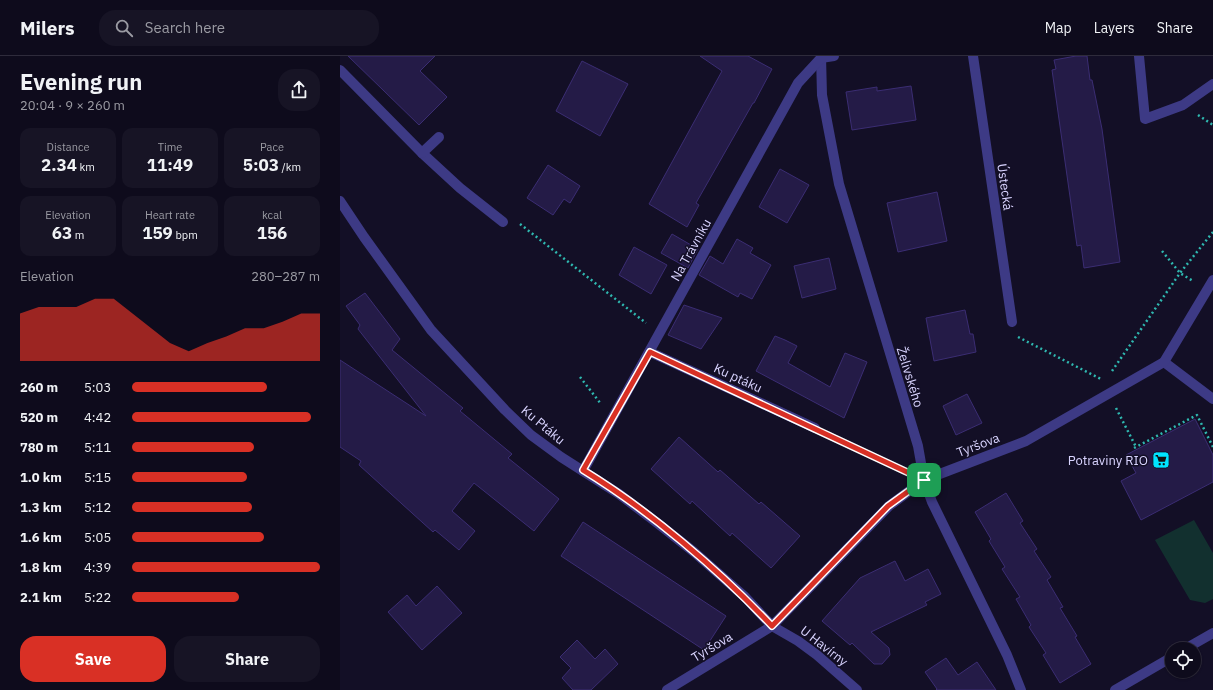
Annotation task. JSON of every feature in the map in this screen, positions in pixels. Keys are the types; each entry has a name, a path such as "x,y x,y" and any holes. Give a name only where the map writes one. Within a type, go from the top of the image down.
{"street":[{"path":"821,57 834,56"},
{"name":"Ústecká","path":"973,56 1012,322"},
{"path":"1139,56 1145,119 1182,105 1213,84"},
{"name":"Na Trávníku","path":"583,470 650,352 798,83 821,57"},
{"name":"Želivského","path":"821,57 822,95 839,184 918,446 924,480 932,502 1007,655 1021,690"},
{"path":"340,70 422,153 460,188 503,222"},
{"path":"422,153 440,137"},
{"name":"Ku Ptáku","path":"340,201 431,330 505,410 532,435 561,457 583,470 625,499 694,552 744,596 772,626"},
{"name":"Tyršova","path":"667,690 772,626 888,506 924,480 1026,441 1164,362 1213,280"},
{"name":"Ku ptáku","path":"650,352 815,428"},
{"path":"1164,362 1213,399"},
{"name":"U Havírny","path":"772,626 798,641 817,655 857,690"},
{"path":"1197,642 1213,633"},
{"path":"1115,690 1165,661"}],"path":[{"path":"1213,232 1180,273 1105,381 1108,394 1135,447 1196,415 1213,447"},
{"path":"1162,251 1180,273"},
{"path":"1012,322 1018,337 1105,381"},
{"path":"580,377 613,418"},
{"path":"815,428 924,480"}],"green space":[{"path":"1194,520 1213,553 1213,599 1205,603 1190,600 1155,540"}],"building":[{"path":"348,56 435,56 420,71 447,97 419,125"},
{"path":"700,56 748,56 772,69 696,203 699,205 687,227 649,204 722,71"},
{"path":"1076,56 1087,56 1090,80 1092,80 1102,129 1120,262 1084,268 1081,245 1077,246 1052,70 1056,69 1054,60"},
{"path":"582,61 628,84 600,136 556,111"},
{"path":"911,86 916,120 852,130 846,92 877,87 877,91"},
{"path":"548,165 580,186 570,203 564,199 553,215 527,198"},
{"path":"780,169 809,185 787,223 759,207"},
{"path":"937,192 947,241 898,252 887,203"},
{"path":"672,234 698,249 688,268 661,253"},
{"path":"737,239 753,248 750,253 771,265 752,299 740,293 738,297 699,275 710,256 723,264"},
{"path":"634,247 667,265 651,294 619,275"},
{"path":"829,258 836,289 802,298 794,266"},
{"path":"365,293 400,339 392,350 463,408 460,411 512,454 508,458 559,499 534,531 474,483 452,511 475,531 459,550 435,530 433,532 359,465 361,461 340,447 340,360 426,416 358,329 360,325 346,306"},
{"path":"684,305 722,318 701,349 668,335"},
{"path":"965,310 970,334 973,334 976,352 934,361 926,318"},
{"path":"775,336 797,346 788,363 830,387 845,353 867,362 844,418 756,371"},
{"path":"967,394 982,423 956,435 943,406"},
{"path":"1195,419 1213,455 1213,482 1141,520 1121,481 1136,473 1126,455"},
{"path":"679,437 718,472 720,470 759,504 761,502 800,536 771,568 732,533 730,536 692,501 690,504 651,469"},
{"path":"1006,493 1023,521 1020,523 1037,549 1034,551 1051,577 1047,580 1063,607 1060,608 1077,636 1075,637 1091,664 1060,683 1043,655 1046,653 1029,627 1031,625 1016,599 1020,597 1002,569 1005,567 989,541 991,539 975,512"},
{"path":"583,522 726,616 704,650 561,556"},
{"path":"895,561 905,581 928,569 941,594 925,602 927,605 871,632 889,648 890,655 882,664 874,664 852,643 850,645 822,621 860,578"},
{"path":"437,586 462,613 422,650 388,612 407,595 416,606"},
{"path":"577,640 595,659 605,649 618,664 591,690 573,690 562,678 571,668 560,657"},
{"path":"946,658 958,675 977,662 996,690 936,690 937,689 925,672"}],"place":[{"name":"Potraviny RIO","path":"1161,460"}],"route":[{"path":"650,352 924,480 888,506 772,626 744,596 694,552 656,522 583,470 650,352"}]}
